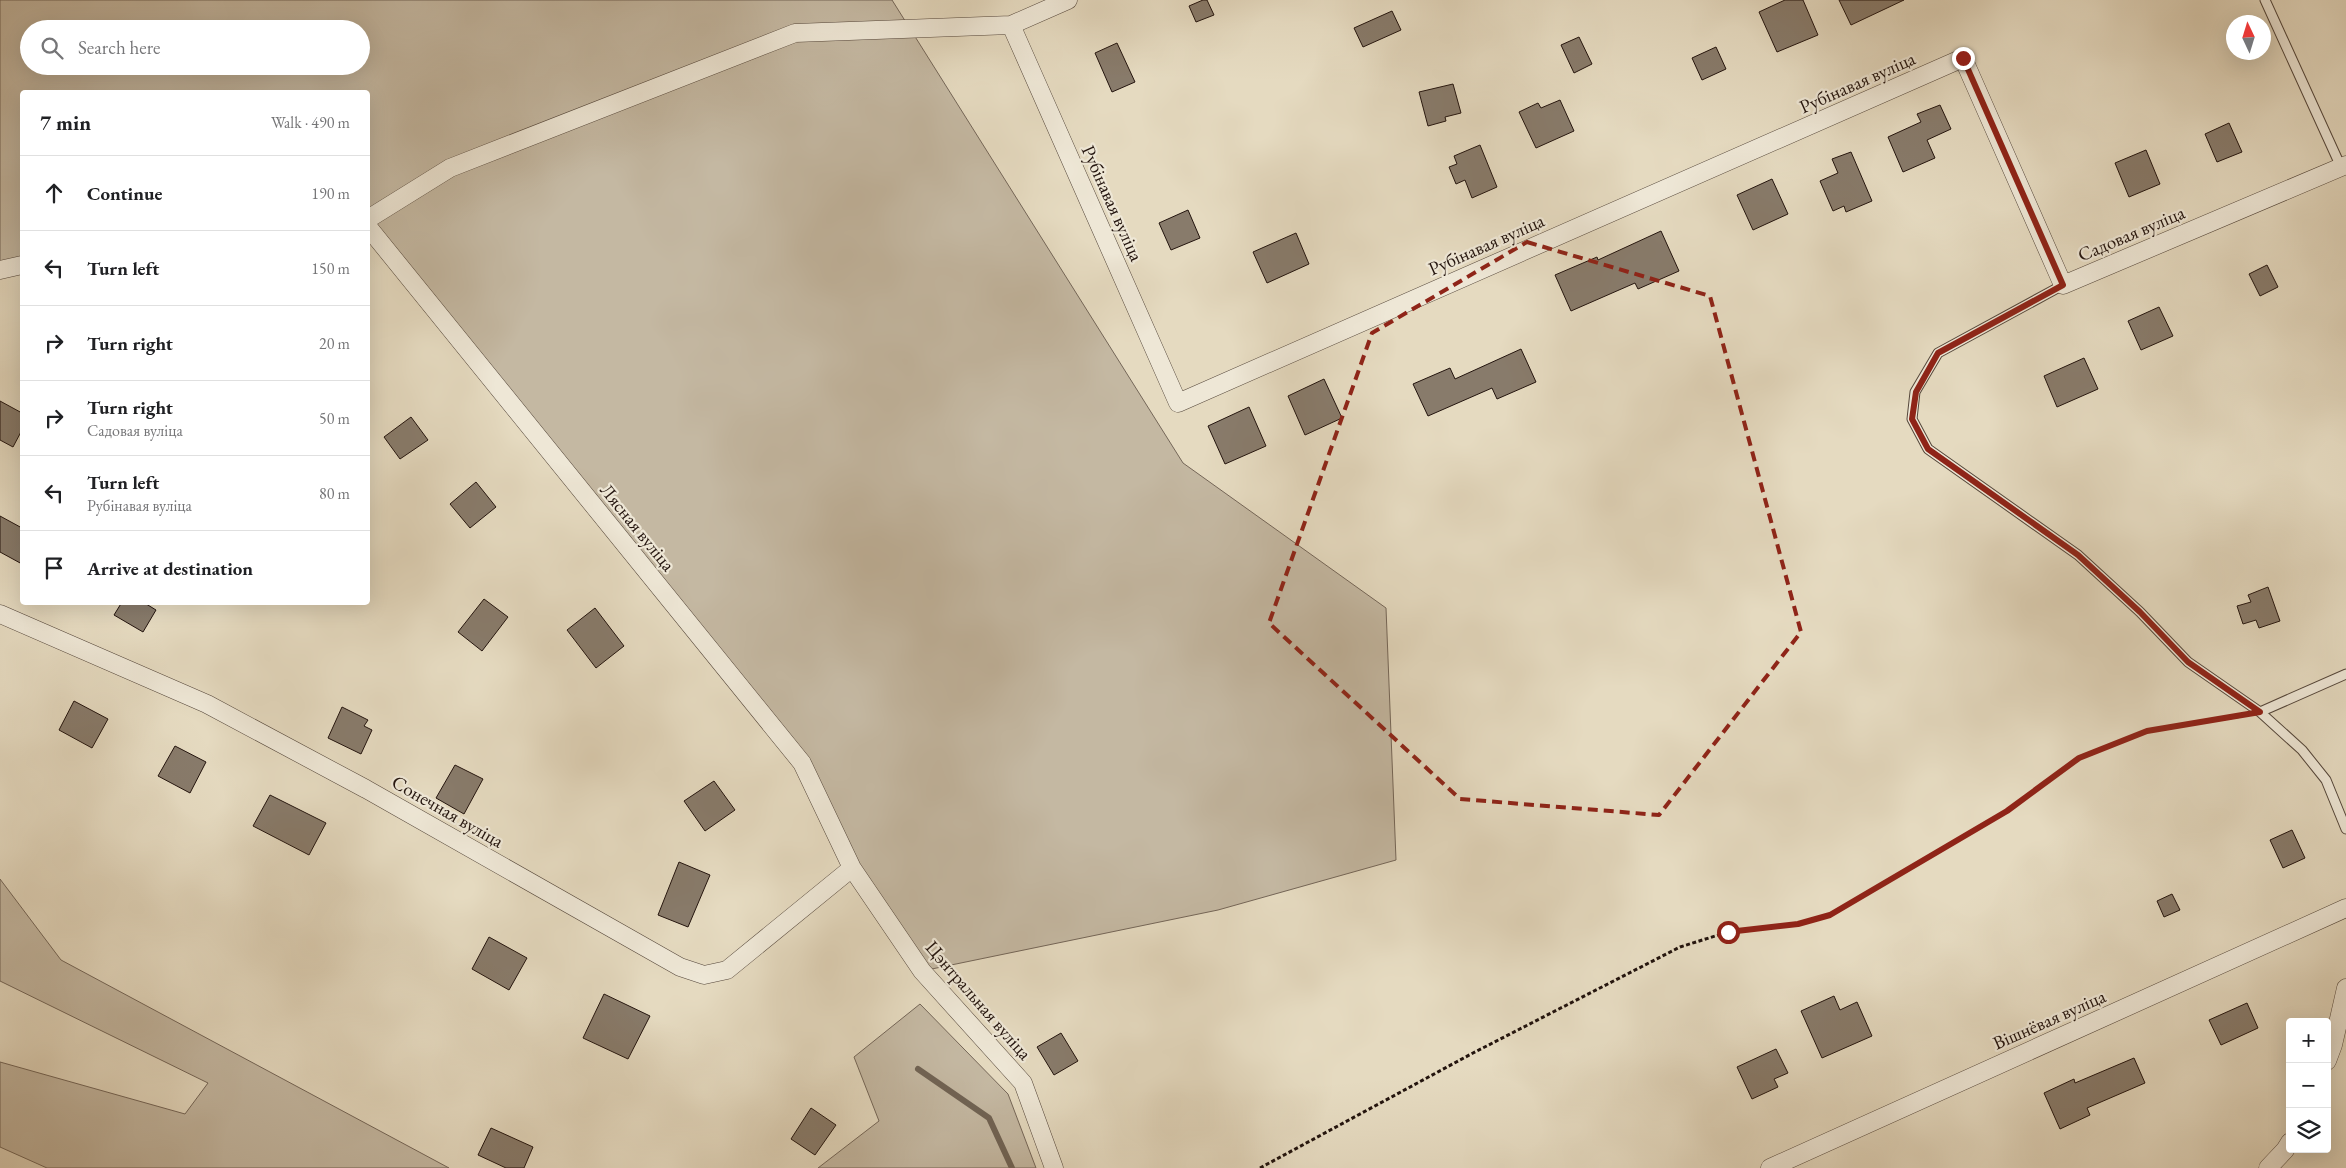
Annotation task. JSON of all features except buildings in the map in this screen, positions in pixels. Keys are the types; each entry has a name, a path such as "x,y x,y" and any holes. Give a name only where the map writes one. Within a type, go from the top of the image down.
{"street":[{"path":"370,218 450,168 795,34 1011,24 1068,0"},
{"name":"Рубінавая вуліца","path":"1011,24 1178,403 1963,58 2063,285"},
{"name":"Садовая вуліца","path":"2063,285 2343,166"},
{"name":"Лясная вуліца","path":"370,228 802,763 852,868"},
{"path":"0,270 20,265"},
{"name":"Сонечная вуліца","path":"0,614 207,704 366,789 680,967 704,974 727,970 852,868"},
{"name":"Цэнтральная вуліца","path":"852,868 922,971 1023,1083 1054,1168"},
{"name":"Вішнёвая вуліца","path":"1770,1168 2346,908"},
{"path":"2331,1050 2346,988"},
{"path":"2268,1168 2286,1150"}],"lane":[{"path":"2265,0 2343,166"},
{"name":"Садовая вуліца","path":"2063,285 1938,353 1916,392 1912,419 1928,449 2078,555 2140,612 2188,662 2260,712"},
{"path":"2346,674 2260,712 2302,750 2326,780 2346,829"}],"path":[{"path":"1260,1168 1473,1053 1680,947 1728,932 1798,924 1830,915 2007,811 2079,758 2147,731 2260,712"}],"highlighted area":[{"path":"1527,242 1710,296 1801,632 1659,815 1460,799 1269,623 1372,333"}],"shaded area":[{"path":"0,0 892,0 1183,463 1386,608 1396,860 1218,910 922,971 852,868 802,763 370,229 370,90 20,90 20,265 0,268"},
{"path":"0,879 61,960 449,1168 47,1168 0,1147 0,1062 185,1114 208,1083 0,981"},
{"path":"920,1004 1008,1094 1036,1168 818,1168 879,1121 854,1057"}],"waterway":[{"path":"918,1069 989,1118 1012,1168"}],"route":[{"path":"1728,932 1798,924 1830,915 2007,811 2079,758 2147,731 2217,721 2260,712 2188,662 2140,612 2078,555 1982,489 1928,449 1912,419 1916,392 1938,353 2063,285 1963,58"}]}
